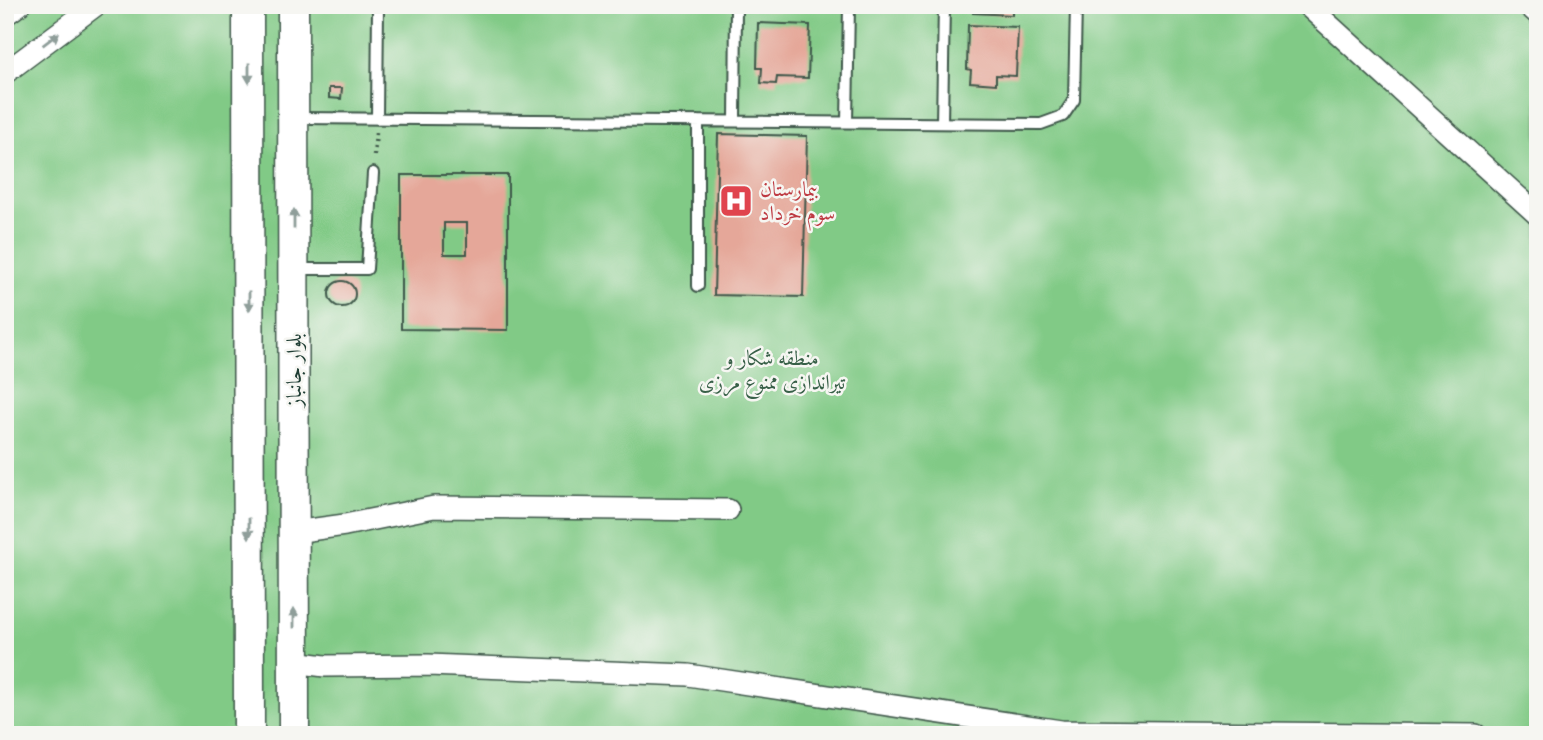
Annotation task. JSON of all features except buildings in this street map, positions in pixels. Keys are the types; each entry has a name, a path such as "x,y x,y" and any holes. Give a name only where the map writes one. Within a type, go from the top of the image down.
{"main road":[{"path":"248,5 249,735"},
{"name":"بلوار جانباز","path":"293,5 294,735"}],"street":[{"path":"5,15 19,5"},
{"path":"5,73 96,5"},
{"path":"1307,5 1538,215"},
{"path":"1528,5 1538,14"},
{"path":"294,532 434,507 728,510"},
{"path":"294,662 325,666 428,665 688,675 1061,733 1476,735"}],"lane":[{"path":"377,119 378,5"},
{"path":"735,121 736,5"},
{"path":"847,122 849,5"},
{"path":"942,123 944,5"},
{"path":"293,118 1041,124 1063,116 1074,100 1076,5"},
{"path":"698,121 698,286"},
{"path":"294,269 367,269 373,173"}],"path":[{"path":"373,173 377,119"}],"green space":[{"name":"منطقه شکار و تیراندازی ممنوع مرزی","path":"5,5 1538,5 1538,735 5,735"}],"place":[{"name":"بیمارستان سوم خرداد","path":"736,201"}]}
